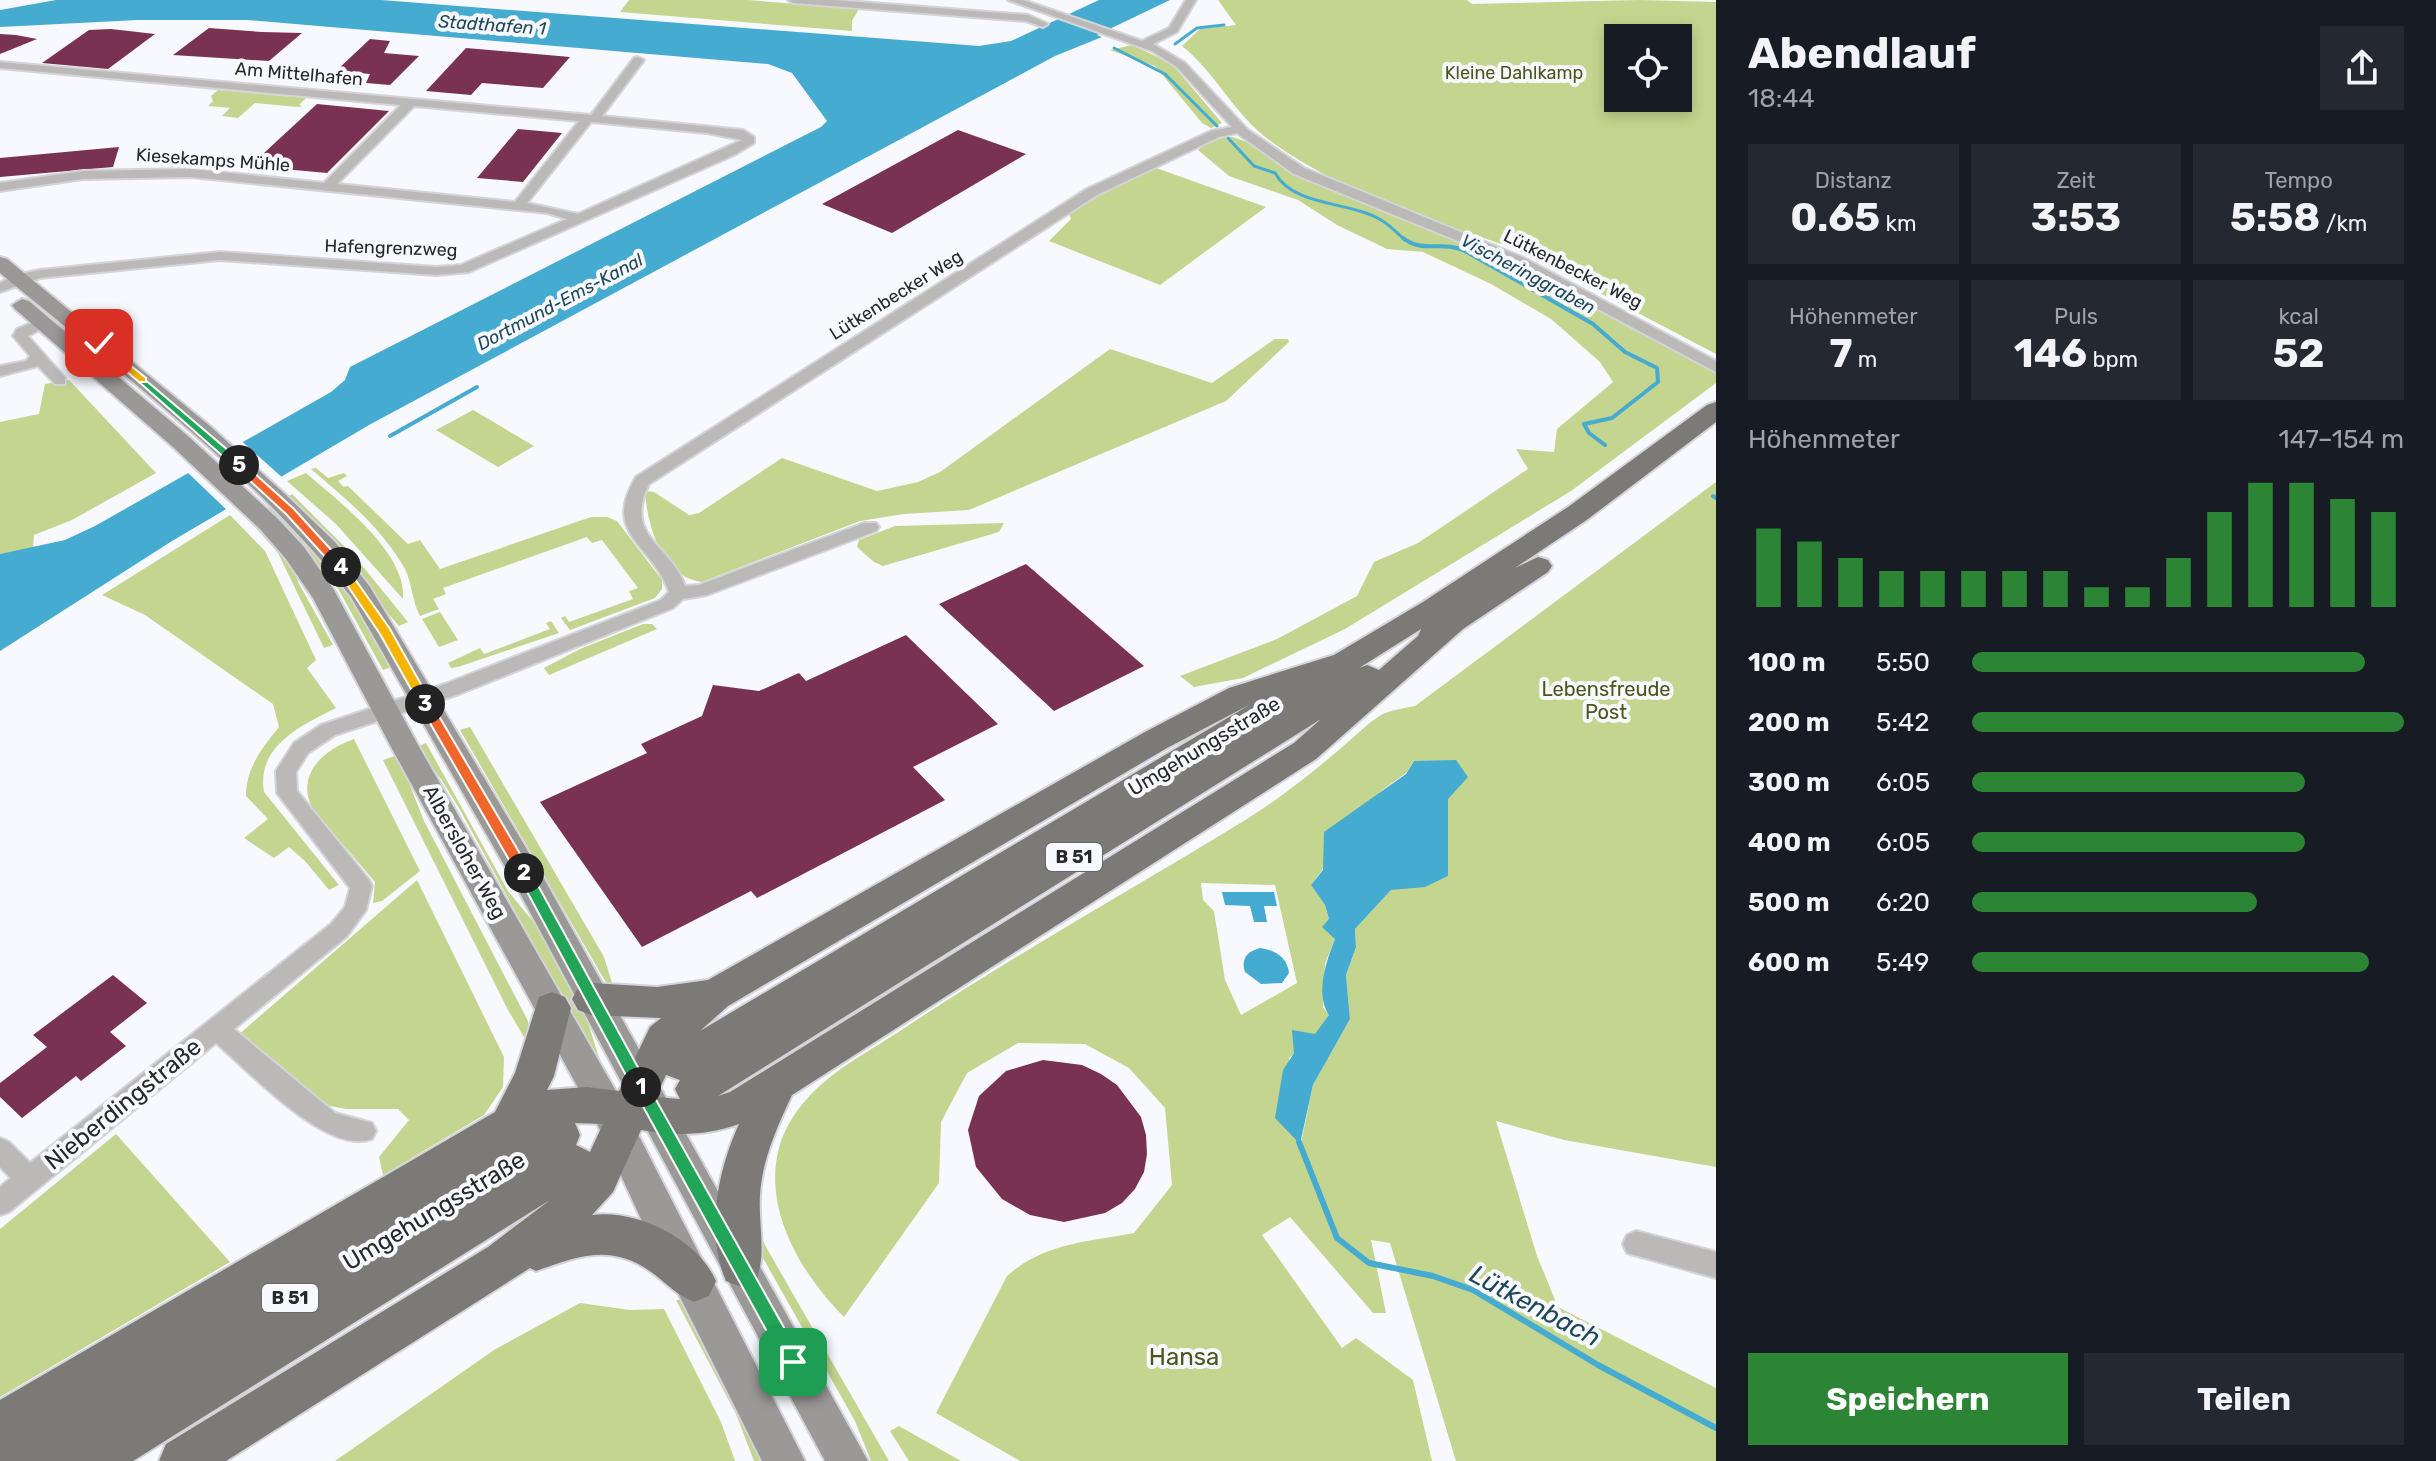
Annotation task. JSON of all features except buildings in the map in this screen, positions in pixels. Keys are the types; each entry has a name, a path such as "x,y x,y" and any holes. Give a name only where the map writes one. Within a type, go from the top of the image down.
{"highway":[{"name":"Umgehungsstraße","path":"1716,410 1578,513 1433,609 1338,664 688,1076 1452,623 1601,524 1716,438"},
{"name":"B 51","path":"0,1426 510,1123 548,1106 585,1102 632,1111 715,1116 743,1105 1305,751 1452,623"},
{"name":"B 51","path":"183,1461 503,1262 560,1220 598,1178 664,1039 715,995 1156,740 1240,696 1338,664"},
{"name":"B 51","path":"591,999 657,1003 715,995"},
{"path":"510,1123 534,1076 552,1008"},
{"path":"741,1266 737,1228 739,1176 749,1144 777,1085"},
{"name":"Umgehungsstraße","path":"20,1461 567,1149 90,1461"},
{"name":"B 51","path":"503,1262 577,1236 614,1234 654,1245 694,1281"}],"main road":[{"name":"Albersloher Weg","path":"0,263 54,318 267,506 326,548 361,593 527,877 591,999 632,1111 654,1207 784,1461"},
{"name":"Albersloher Weg","path":"267,506 325,596 552,1008 632,1111 741,1266 847,1461"}],"street":[{"path":"793,0 1028,18 1043,24"},
{"path":"954,0 960,13"},
{"name":"Lütkenbecker Weg","path":"1013,0 1144,44 1181,65 1238,129 1282,161 1318,180 1517,260 1716,367"},
{"path":"1144,44 1173,30 1191,0"},
{"path":"518,206 638,60"},
{"name":"Am Mittelhafen","path":"0,65 750,136"},
{"path":"328,186 411,102"},
{"name":"Lütkenbecker Weg","path":"678,593 673,579 632,527 634,494 649,475 1071,205 1113,181 1215,134 1238,129"},
{"name":"Hafengrenzweg","path":"16,282 220,256 452,271 464,269 730,152 750,140 750,136"},
{"name":"Kiesekamps Mühle","path":"0,187 83,175 191,173 562,211 581,219"},
{"path":"54,318 22,332 20,336 60,381"},
{"path":"0,371 31,365 37,357"},
{"name":"Nieberdingstraße","path":"0,1203 339,930 352,915 360,900 361,886 293,802 284,782 291,760 316,737 667,604 678,593 701,591 870,527"},
{"name":"Nieberdingstraße","path":"217,1029 328,1123 363,1131"},
{"name":"Nieberdingstraße","path":"0,1150 29,1179"},
{"path":"1636,1244 1716,1265"}],"green space":[{"path":"629,0 748,0 859,9 852,21 852,31 620,12"},
{"name":"Kleine Dahlkamp","path":"1218,0 1467,0 1472,4 1639,0 1716,2 1716,354 1539,261 1538,257 1399,208 1300,160 1257,130 1205,68 1182,46 1200,29 1236,25"},
{"path":"1132,45 1172,64 1222,123 1211,128 1202,123 1155,66 1110,50"},
{"path":"218,90 306,98 299,105 303,106 298,107 255,103 238,118 222,116 230,108 208,106 213,101 211,96"},
{"path":"1233,137 1247,142 1314,182 1517,264 1716,372 1716,383 1571,491 1345,629 1243,678 1194,687 1180,676 1277,639 1357,596 1374,562 1418,543 1528,469 1516,449 1554,452 1557,429 1613,382 1600,362 1551,319 1491,284 1423,252 1387,249 1337,225 1298,200 1229,176 1198,150 1215,138"},
{"path":"1156,168 1266,207 1160,285 1049,241 1071,219 1069,214 1114,187"},
{"path":"1275,339 1288,339 1289,342 1226,401 969,510 904,514 860,521 702,582 676,571 653,534 645,491 654,492 689,515 699,513 782,458 877,491 918,482 940,472 1110,349 1212,383"},
{"path":"69,380 156,473 72,520 34,535 33,548 0,554 0,422 39,414 45,384"},
{"path":"473,410 534,446 498,467 436,430"},
{"path":"316,468 328,478 344,473 347,476 338,481 344,487 348,486 408,544 420,540 440,569 591,517 607,517 617,521 662,580 662,589 655,598 570,630 561,618 565,616 569,622 633,599 629,591 638,588 602,540 592,543 587,537 443,588 446,594 433,599 439,609 420,616 407,574 396,554 362,515 311,469"},
{"path":"306,473 352,513 383,546 401,581 403,599 336,524 287,481"},
{"path":"1716,482 1716,1167 1564,1140 1496,1121 1537,1256 1558,1307 1716,1388 1716,1461 1456,1461 1390,1243 1371,1240 1386,1313 1373,1313 1290,1217 1262,1235 1342,1348 1356,1338 1413,1380 1432,1461 1020,1461 936,1413 1007,1276 1051,1250 1134,1233 1172,1185 1165,1108 1129,1068 1085,1044 1018,1043 967,1073 941,1122 939,1183 844,1317 809,1274 783,1224 775,1170 781,1143 793,1117 817,1089 860,1056 990,973 1258,812 1303,780 1381,715 1415,706","holes":["1414,761 1448,799 1448,876 1391,890 1355,929 1356,947 1346,975 1350,1019 1313,1085 1301,1143 1289,1058 1323,1027 1329,1015 1323,1007 1325,963 1335,939 1325,905 1311,885 1381,791 1406,773","1201,883 1275,885 1297,983 1241,1015 1225,980 1214,911 1203,900"]},
{"path":"292,494 355,557 408,622 399,626 287,497"},
{"path":"273,505 347,585 395,666 383,670 335,583 265,510"},
{"path":"230,515 265,551 316,660 307,668 336,708 284,739 267,762 263,776 264,792 339,885 329,890 289,847 274,858 244,838 268,819 246,796 252,767 279,727 273,704 145,615 102,595"},
{"path":"253,517 289,558 299,584 333,645 324,648 278,553 249,520"},
{"path":"1004,523 999,532 883,566 857,547 859,540 895,526"},
{"path":"440,612 458,640 439,647 422,619"},
{"path":"551,621 559,633 458,667 451,668 448,663 480,648 484,654 550,629 546,623"},
{"path":"643,624 652,624 657,629 549,675 544,668 580,649"},
{"path":"470,727 604,957 613,986 607,984 601,974 460,730"},
{"path":"354,739 420,871 382,901 373,903 375,882 312,808 308,796 307,784 315,765 332,750"},
{"path":"426,743 508,891 540,930 583,1007 601,1064 459,808 441,779 415,748"},
{"path":"398,755 424,821 528,1021 531,1049 508,1010 383,760"},
{"path":"417,880 504,1057 503,1087 484,1115 383,1175 379,1157 409,1120 398,1109 346,1109 325,1105 237,1036"},
{"path":"116,1134 230,1262 0,1397 0,1229"},
{"path":"759,1232 889,1461 871,1461 855,1421 759,1251"},
{"path":"676,1300 682,1300 764,1461 754,1461 736,1414"},
{"path":"580,1303 630,1310 664,1309 721,1422 735,1461 335,1461 494,1350"},
{"path":"899,1426 961,1461 909,1461 890,1431"}],"water":[{"path":"56,0 381,0 979,46 1011,41 1099,0 1170,0 1097,35 1102,37 1055,56 369,425 172,541 0,651 0,554 65,540 95,526 331,392 345,380 350,367 821,127 827,121 792,73 768,64 247,20 138,20 0,27 0,10"},
{"path":"1456,760 1468,777 1448,799 1448,876 1425,887 1391,890 1355,929 1356,947 1346,975 1350,1019 1313,1085 1300,1144 1275,1118 1283,1070 1294,1053 1292,1030 1315,1034 1329,1015 1322,988 1325,967 1335,939 1322,927 1329,919 1325,905 1311,885 1323,870 1324,832 1406,774 1414,761"},
{"path":"1222,892 1274,892 1277,906 1264,906 1267,922 1254,922 1250,906 1225,905"},
{"path":"1260,948 1271,950 1286,963 1289,973 1282,983 1261,984 1245,972 1246,957"}],"pier":[{"path":"238,438 284,479 229,512 185,470"}],"waterway":[{"path":"1175,44 1197,28 1224,25"},
{"name":"Vischeringgraben","path":"1114,48 1165,74 1217,126"},
{"name":"Vischeringgraben","path":"1228,138 1254,166 1275,173 1295,192 1368,214 1384,222 1405,240"},
{"name":"Vischeringgraben","path":"1403,238 1418,245 1465,251 1593,324 1625,352 1657,368 1658,382 1612,418 1584,424 1589,433 1605,445"},
{"path":"390,436 477,387"},
{"name":"Lütkenbach","path":"1299,1142 1337,1238 1369,1263 1433,1276 1473,1290 1598,1365 1716,1428"}],"route":[{"path":"99,343 278,500 326,548 361,593 527,877 591,999 793,1362"}],"water label":[{"name":"Stadthafen 1","path":"492,25"},
{"name":"Dortmund-Ems-Kanal","path":"560,302"}],"park label":[{"name":"Lebensfreude Post","path":"1606,700"},
{"name":"Hansa","path":"1184,1357"}]}
